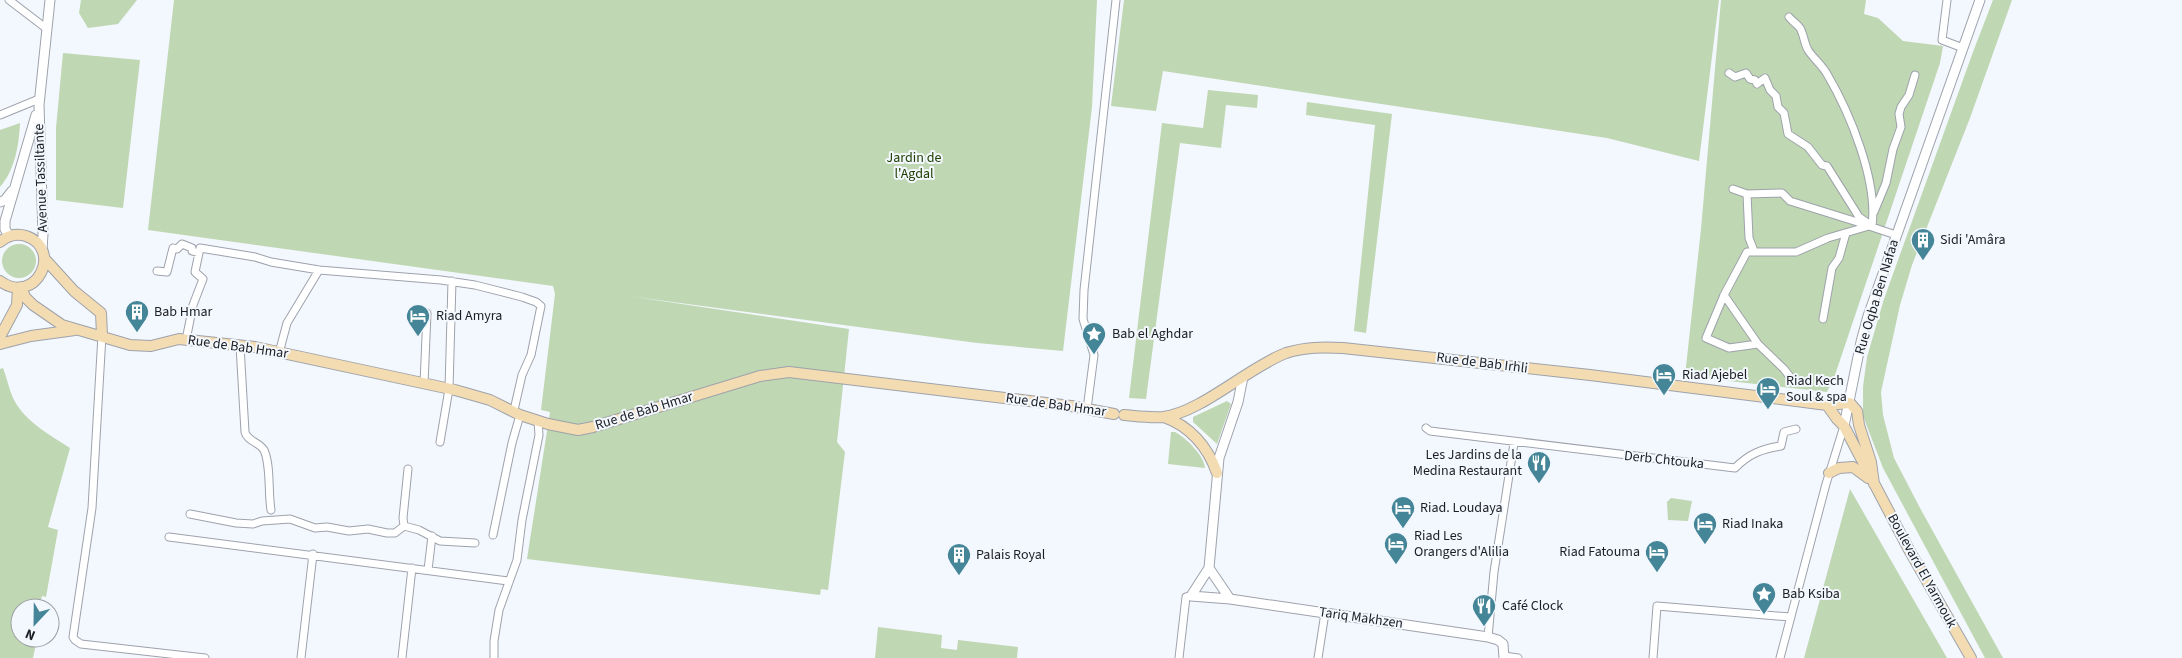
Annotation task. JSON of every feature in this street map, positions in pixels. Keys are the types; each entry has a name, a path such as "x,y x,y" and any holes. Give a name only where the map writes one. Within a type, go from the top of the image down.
{"main road":[{"path":"4,237 16,235 28,237 34,241 74,291 101,313 102,335"},
{"path":"0,281 8,286 20,288 31,285 43,269 43,254"},
{"name":"Rue de Bab Hmar","path":"20,288 28,301 38,310 62,325 75,330 102,335 142,347 179,339 240,346 333,362 490,400 538,421 578,430 760,376 789,372 853,378 1119,414"},
{"path":"0,337 17,306 20,288"},
{"path":"0,344 31,336 75,330"},
{"name":"Rue de Bab Irhli","path":"1119,414 1163,416 1184,410 1274,358 1298,350 1320,347 1599,376 1827,405 1850,403"},
{"name":"Boulevard El Yarmouk","path":"1850,403 1857,411 1861,433 1871,462 1874,484"},
{"path":"1827,405 1844,426"},
{"path":"1163,416 1174,420 1194,436 1209,453 1217,473"},
{"name":"Boulevard El Yarmouk","path":"1844,426 1970,658"},
{"path":"1830,473 1839,468 1853,467 1860,470 1874,484"}],"street":[{"path":"9,0 47,29"},
{"name":"Avenue Tassiltante","path":"43,254 39,102 50,0"},
{"path":"1087,409 1094,355 1083,319 1084,290 1116,0"},
{"path":"1947,0 1942,40 1963,48"},
{"name":"Rue Oqba Ben Nafaa","path":"1780,658 1850,403 1861,342 1896,235 1980,0"},
{"path":"1789,17 1800,28 1808,49 1827,74 1853,126 1857,144 1866,166 1874,212"},
{"path":"1729,73 1735,77 1746,73 1757,84 1765,78 1770,90 1776,96 1778,107 1784,113 1788,134 1808,147 1822,165 1827,166 1859,217 1870,226"},
{"path":"1870,226 1886,183 1892,149 1901,127 1900,107 1909,95 1915,75"},
{"path":"0,114 39,102"},
{"name":"Avenue Tassiltante","path":"4,237 5,221 39,102"},
{"path":"0,202 10,194 18,180"},
{"path":"1733,189 1747,194 1782,193 1790,201 1896,235"},
{"path":"1747,194 1749,238 1754,251"},
{"path":"1758,344 1729,348 1706,338 1724,295 1747,252 1796,252 1828,238 1870,226"},
{"path":"1823,319 1832,268 1838,258 1846,233"},
{"path":"157,271 167,272 173,248 177,249 182,244 192,248 192,251 199,253"},
{"path":"186,340 195,297 203,278 195,272 200,248 319,270 452,281 475,285 536,302 541,306 531,355 522,375 512,443 493,535"},
{"path":"279,353 287,323 319,270"},
{"path":"440,442 449,389 452,281"},
{"path":"1724,295 1758,344 1794,382"},
{"path":"424,384 427,313"},
{"path":"102,335 92,508 74,640 81,644 152,655 205,658"},
{"path":"240,346 245,432 248,438 262,447 266,455 271,510"},
{"path":"1179,658 1186,597 1191,596 1209,568 1217,473 1238,402 1243,377"},
{"path":"494,658 494,641 499,610 508,580 517,560 522,520 539,435 538,421"},
{"name":"Derb Chtouka","path":"1426,428 1430,431 1514,443 1735,468 1752,453 1781,446 1785,431 1796,429"},
{"path":"1514,443 1494,572 1488,638 1498,640 1503,644 1504,657 1518,658"},
{"path":"404,526 403,518 408,469"},
{"path":"190,514 236,523 253,524 262,520 290,519 315,528 327,527 349,531 368,529 394,533 404,526"},
{"path":"404,526 447,542 475,543"},
{"path":"428,570 432,536"},
{"path":"169,537 508,580"},
{"path":"301,658 313,554"},
{"path":"402,658 412,568"},
{"path":"1209,568 1230,599"},
{"name":"Tariq Makhzen","path":"1191,596 1230,599 1488,638"},
{"path":"1653,658 1657,606 1790,617"},
{"path":"1318,658 1325,613"}],"green space":[{"path":"81,0 137,0 118,24 88,28 79,13"},
{"name":"Jardin de l'Agdal","path":"174,0 1097,0 1092,107 1063,351 977,343 628,296 849,329 837,442 845,452 828,590 821,589 820,595 527,559 550,412 541,410 555,294 553,286 148,230"},
{"path":"1124,0 1719,0 1699,161 1607,138 1163,71 1156,111 1111,106"},
{"path":"1721,0 1866,0 1864,14 1878,18 1903,41 1943,46 1940,63 1834,378 1827,392 1685,376 1701,229"},
{"path":"1993,0 2012,0 1970,118 1912,265 1900,305 1881,392 1883,415 1894,458 2003,658 1985,658 1883,468 1863,416 1863,387 1867,357 1884,299"},
{"path":"63,53 140,60 123,208 56,200 56,128"},
{"path":"1208,90 1258,95 1257,108 1226,105 1221,148 1180,143 1146,399 1129,398 1162,123 1203,128"},
{"path":"1307,102 1392,114 1366,333 1354,331 1375,125 1306,115"},
{"path":"20,123 19,140 13,165 0,187 0,130"},
{"path":"19,244 31,249 36,261 31,273 19,278 7,273 2,261 7,249"},
{"path":"3,368 13,398 24,414 46,433 70,448 48,527 58,530 46,597 10,598 10,648 35,648 33,658 0,658 0,369"},
{"path":"1227,401 1231,404 1217,444 1193,422 1193,417"},
{"path":"1171,432 1175,432 1194,447 1205,468 1168,464"},
{"path":"1850,489 1947,658 1804,658"},
{"path":"1671,498 1692,501 1688,521 1668,520 1667,502"},
{"path":"878,627 942,635 941,648 957,650 958,640 1018,647 1017,658 875,658"}],"place":[{"name":"Sidi 'Amâra","path":"1923,261"},
{"name":"Bab Hmar","path":"137,333"},
{"name":"Riad Amyra","path":"418,337"},
{"name":"Bab el Aghdar","path":"1094,355"},
{"name":"Riad Ajebel","path":"1664,396"},
{"name":"Riad Kech Soul & spa","path":"1768,410"},
{"name":"Les Jardins de la Medina Restaurant","path":"1539,484"},
{"name":"Riad. Loudaya","path":"1403,529"},
{"name":"Riad Inaka","path":"1705,545"},
{"name":"Riad Les Orangers d'Alilia","path":"1396,565"},
{"name":"Riad Fatouma","path":"1657,573"},
{"name":"Palais Royal","path":"959,576"},
{"name":"Bab Ksiba","path":"1764,615"},
{"name":"Café Clock","path":"1484,627"}]}
